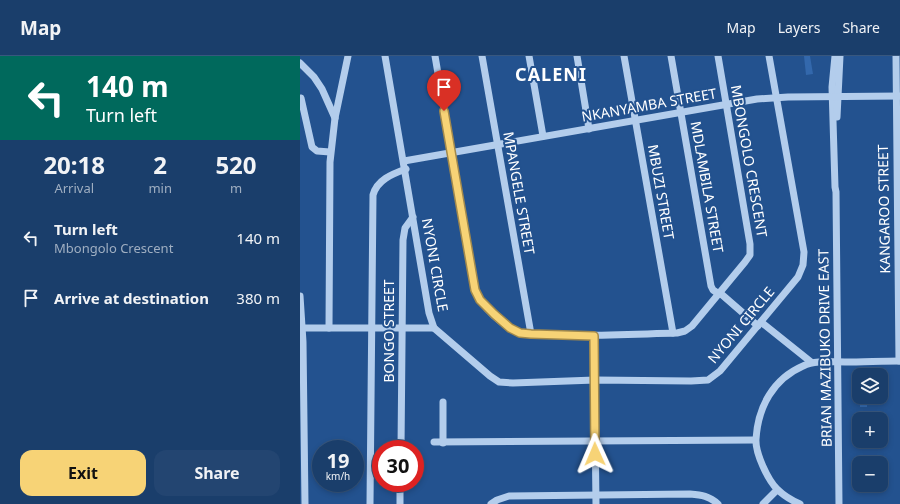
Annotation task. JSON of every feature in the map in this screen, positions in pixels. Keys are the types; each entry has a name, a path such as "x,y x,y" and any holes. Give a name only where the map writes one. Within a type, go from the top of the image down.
{"street":[{"path":"328,328 328,207 330,152 348,56"},
{"name":"NYONI CIRCLE","path":"386,56 413,217 434,328 490,376 499,382 513,384 595,380 691,382 708,380 720,371 798,277 802,270 804,256 769,56"},
{"name":"MBONGOLO CRESCENT","path":"435,56 475,290 478,297 510,328 522,333 594,336 673,333 688,329 711,304 717,293 746,262 751,251 718,56"},
{"name":"MPANGELE STREET","path":"482,56 531,334"},
{"path":"529,56 544,136"},
{"path":"577,56 589,129"},
{"name":"MBUZI STREET","path":"624,56 673,333"},
{"name":"MDLAMBILA STREET","path":"672,56 711,286 717,293"},
{"name":"BRIAN MAZIBUKO DRIVE EAST","path":"835,56 840,504"},
{"name":"BRIAN MAZIBUKO DRIVE EAST","path":"835,97 840,56"},
{"name":"KANGAROO STREET","path":"896,56 898,96 900,361"},
{"path":"300,63 314,77 322,89 336,118"},
{"name":"NKANYAMBA STREET","path":"404,161 776,97 898,96"},
{"path":"301,98 312,147 317,151 330,152"},
{"path":"370,504 373,195 377,186 381,182 406,169"},
{"name":"BONGO STREET","path":"401,440 402,240 405,228 413,217"},
{"path":"717,293 811,362"},
{"path":"300,296 303,328 305,504"},
{"path":"303,328 434,328"},
{"path":"594,336 596,504"},
{"path":"800,504 777,490 764,468 756,440 762,410 771,391 776,384 788,374 811,362 900,361"},
{"path":"442,402 443,443"},
{"path":"434,442 756,440"},
{"path":"763,504 777,490"},
{"path":"400,492 400,504"},
{"path":"491,504 497,500 509,496 699,494 709,497 718,504"}],"building":[{"path":"804,56 810,56 813,74 806,75"},
{"path":"860,404 867,404 867,407 860,407"}],"district":[{"name":"CALENI","path":"551,75"}],"route":[{"path":"444,111 475,290 482,304 510,328 522,333 594,336 595,454"}]}
